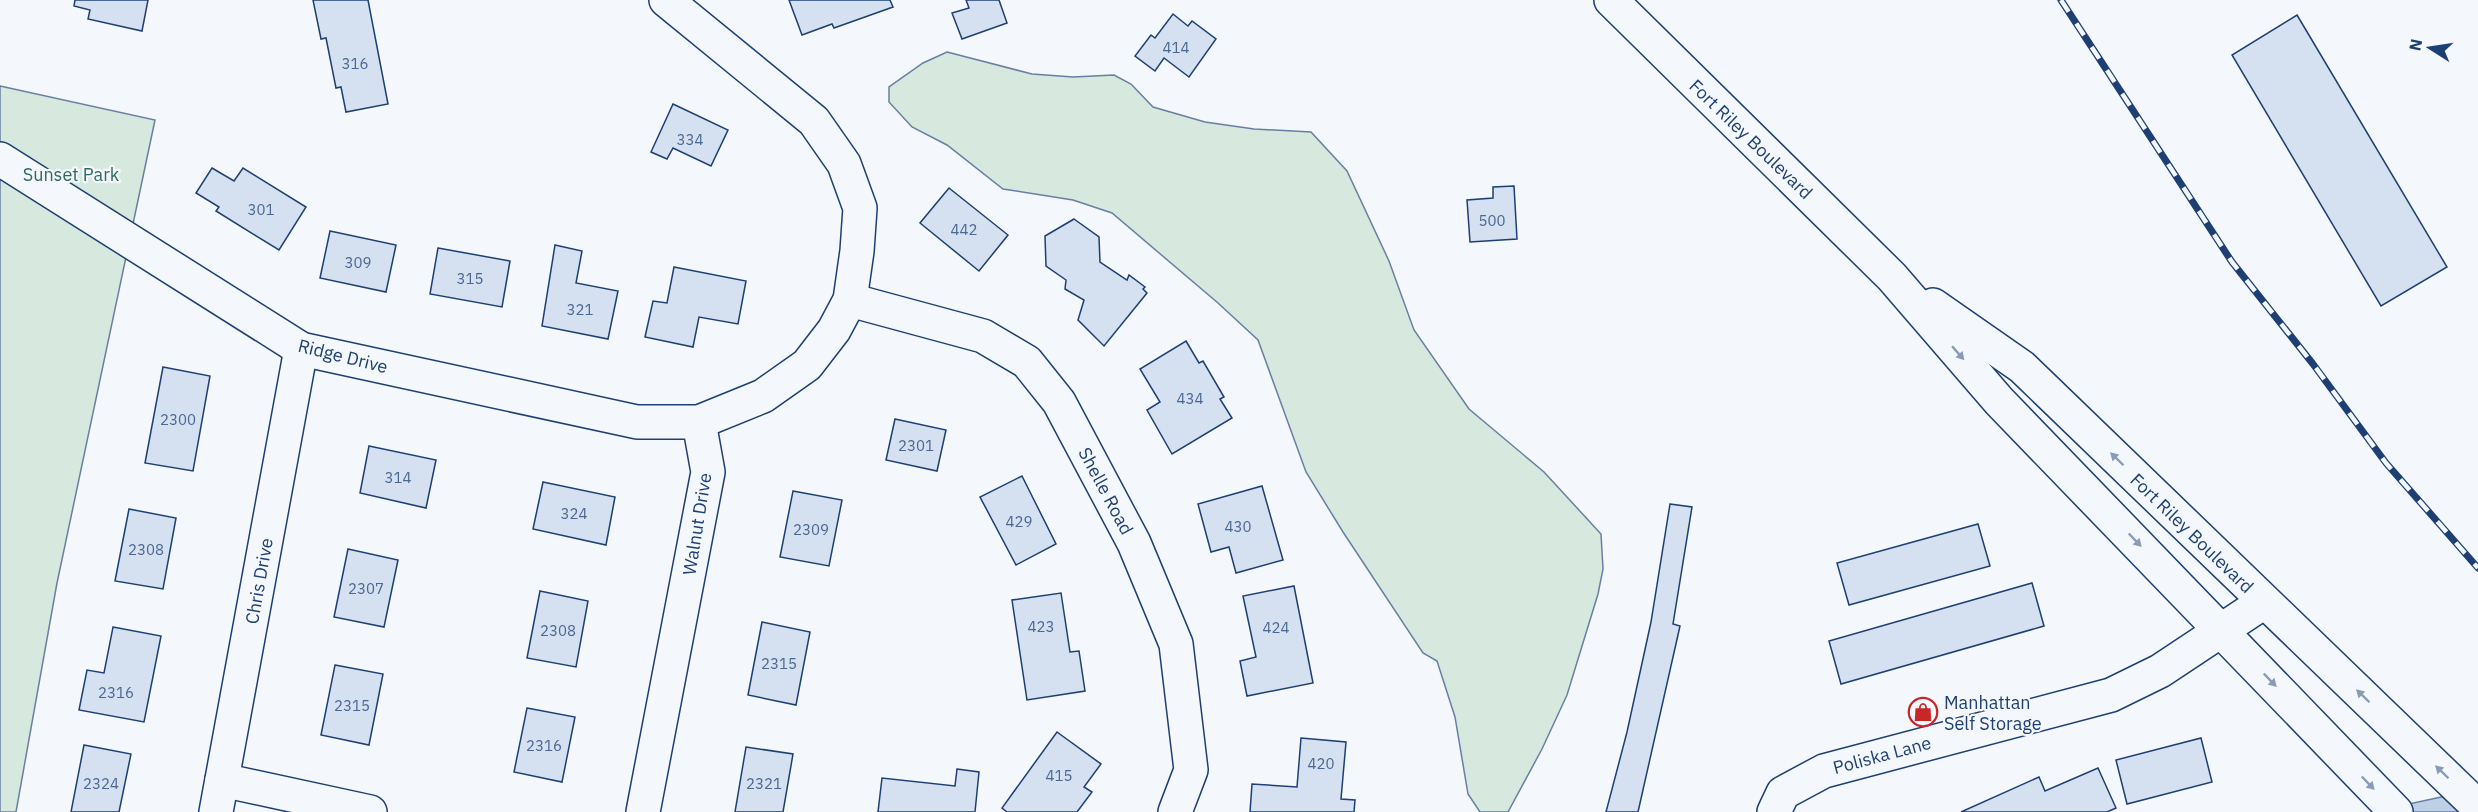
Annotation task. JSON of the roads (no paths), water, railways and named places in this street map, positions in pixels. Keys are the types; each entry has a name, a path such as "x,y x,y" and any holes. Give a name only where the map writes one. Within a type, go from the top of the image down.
{"main road":[{"path":"666,0 814,121 844,164 860,208 850,300 834,330 807,365 763,396 699,422"},
{"name":"Fort Riley Boulevard","path":"1611,0 1892,277 1999,401 2396,812"},
{"name":"Ridge Drive","path":"0,159 301,350 638,422 699,422"},
{"name":"Fort Riley Boulevard","path":"1892,277 2022,367 2478,807"},
{"name":"Shelle Road","path":"850,300 983,336 1027,362 1059,402 1134,543 1176,644 1191,770 1175,812"},
{"name":"Chris Drive","path":"216,812 301,350"},
{"name":"Walnut Drive","path":"644,812 708,472 699,422"},
{"name":"Poliska Lane","path":"1774,812 1783,793 1824,771 2111,695 2160,671 2264,602"},
{"path":"222,780 370,812"}],"water":[{"path":"2478,789 2478,812 2372,812"}],"railway":[{"path":"2061,0 2232,262 2313,364 2386,463 2478,568"}],"place":[{"name":"Manhattan Self Storage","path":"1923,712"}],"park label":[{"name":"Sunset Park","path":"71,174"}]}
